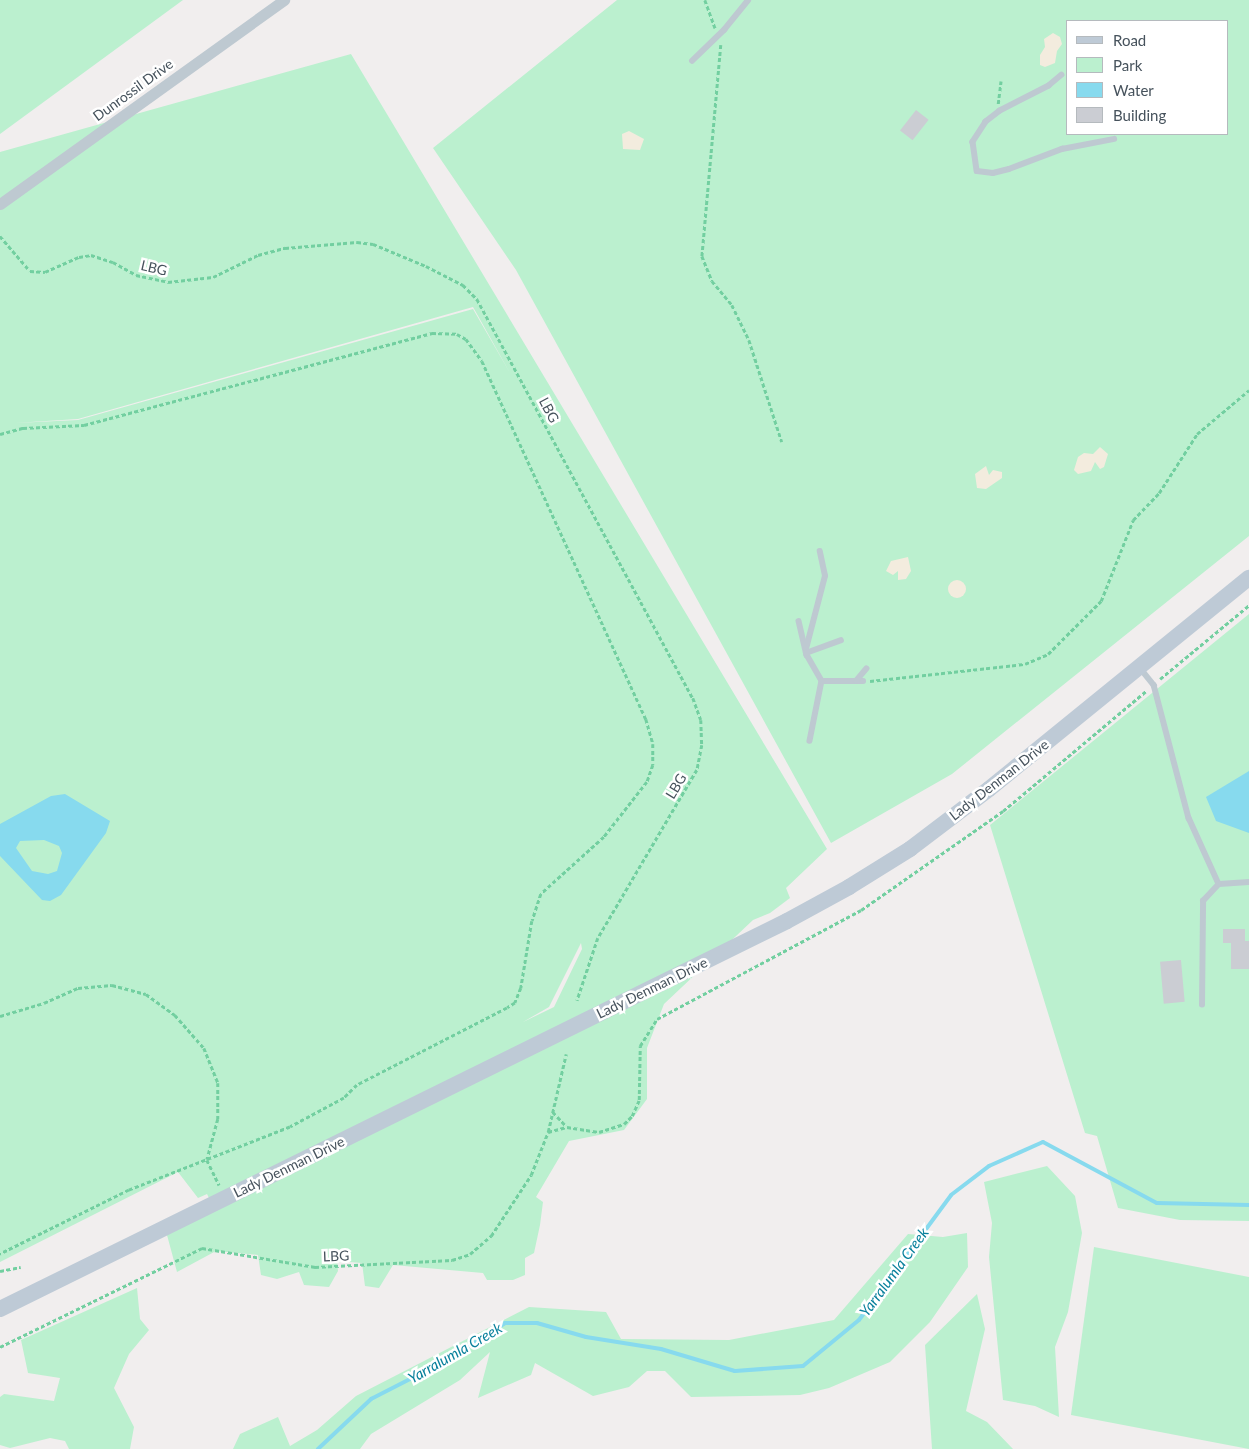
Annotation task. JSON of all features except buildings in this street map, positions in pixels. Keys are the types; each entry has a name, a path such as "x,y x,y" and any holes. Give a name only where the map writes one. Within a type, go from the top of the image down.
{"street":[{"name":"Dunrossil Drive","path":"0,204 284,0"},
{"name":"Lady Denman Drive","path":"0,1309 778,926 849,888 910,849 981,795 1249,578"}],"lane":[{"path":"692,61 718,36 748,0"},
{"path":"1062,75 1049,86 1000,111 986,122 973,142 977,171 993,173 1010,169 1062,149 1114,140"},
{"path":"806,652 825,576 820,552"},
{"path":"798,621 806,652 822,681 810,741"},
{"path":"806,652 841,640"},
{"path":"1140,667 1154,684 1189,818 1219,884"},
{"path":"856,681 866,669"},
{"path":"822,681 864,681"},
{"path":"1202,1006 1204,901 1219,884 1249,882"}],"path":[{"path":"705,0 721,44 716,128 702,256 712,281 732,305 748,340 782,442"},
{"path":"1000,111 997,99 1001,81"},
{"name":"LBG","path":"0,236 30,271 45,272 79,256 91,255 113,262 136,275 168,282 213,276 271,250 357,242 373,244 433,269 463,285 477,299 688,689 701,720 702,745 698,770 598,938 577,1001"},
{"path":"0,434 23,428 84,425 432,333 457,334 466,339 482,361 646,719 653,751 653,764 647,782 604,836 541,894 532,921 522,988 514,1003 357,1084 344,1098 290,1127 129,1190 0,1254"},
{"path":"864,681 1025,664 1048,654 1101,601 1133,520 1159,493 1197,434 1249,390"},
{"path":"553,1111 556,1118 567,1127 589,1132 609,1130 624,1124 632,1116 639,1100 640,1046 650,1027 665,1012 861,910 1003,811 1249,605"},
{"path":"0,1016 44,1004 78,988 112,985 146,994 175,1015 204,1048 218,1083 218,1119 206,1160 225,1198"},
{"name":"LBG","path":"0,1347 202,1248 315,1267 461,1258 478,1250 491,1236 531,1175 548,1132 566,1054"},
{"path":"548,1132 567,1127"},
{"path":"0,1271 21,1267"}],"green space":[{"path":"0,0 183,0 0,134"},
{"path":"617,0 1249,0 1249,536 952,774 831,843 516,270 433,148"},
{"path":"351,54 827,849 786,888 790,898 770,913 753,920 664,1004 647,1048 647,1099 624,1130 569,1141 536,1197 543,1202 540,1225 534,1253 525,1258 525,1275 513,1280 487,1280 483,1273 393,1265 379,1288 365,1286 362,1263 337,1261 338,1271 329,1287 304,1285 299,1272 277,1279 261,1275 258,1255 216,1251 177,1272 164,1224 210,1200 207,1194 198,1198 178,1172 0,1262 0,152","holes":["473,307 510,373 473,309 78,420 15,423 78,419","581,943 582,949 554,1007 523,1022 549,1007"]},
{"path":"1249,614 1249,1221 1180,1220 1118,1208 1097,1136 1085,1133 990,825"},
{"path":"1047,1166 1075,1196 1082,1233 1068,1312 1055,1347 1059,1417 1035,1406 1003,1400 989,1257 992,1223 984,1182"},
{"path":"967,1233 968,1267 930,1322 890,1362 829,1388 800,1395 691,1397 665,1371 647,1371 629,1387 593,1396 535,1363 531,1375 478,1398 490,1352 460,1380 371,1434 360,1449 233,1449 240,1434 278,1417 290,1446 317,1430 356,1396 529,1307 606,1312 621,1339 729,1340 834,1320 908,1234 943,1237"},
{"path":"1094,1247 1249,1277 1249,1449 1071,1415"},
{"path":"137,1288 140,1319 149,1330 129,1354 114,1388 134,1427 130,1449 69,1449 65,1441 50,1438 10,1448 0,1445 0,1397 4,1394 54,1401 60,1378 28,1373 21,1340"},
{"path":"977,1294 985,1329 966,1411 987,1422 1013,1449 932,1449 925,1345"}],"sand":[{"path":"1053,33 1060,37 1062,44 1057,51 1055,63 1045,67 1040,65 1040,55 1045,47 1044,39"},
{"path":"629,131 644,139 640,150 623,149 622,134"},
{"path":"1100,447 1108,454 1104,467 1100,469 1095,462 1091,471 1078,474 1074,470 1078,457 1084,453 1093,454"},
{"path":"986,466 989,475 993,470 1002,472 1002,478 986,489 977,488 975,474"},
{"path":"908,557 911,571 906,579 898,580 898,571 893,575 886,571 891,561"},
{"path":"957,580 963,583 966,589 963,595 957,598 951,595 948,589 951,583"}],"water":[{"path":"1249,771 1249,833 1216,821 1206,797"},
{"path":"65,794 110,821 106,833 61,895 50,901 42,900 0,856 0,824 51,796","holes":["44,840 59,846 62,853 57,871 48,874 32,871 16,848 20,841"]}],"waterway":[{"name":"Yarralumla Creek","path":"318,1449 371,1399 451,1358 505,1323 537,1323 586,1337 661,1349 735,1371 803,1366 859,1320 951,1195 989,1166 1043,1142 1157,1203 1249,1205"}]}
